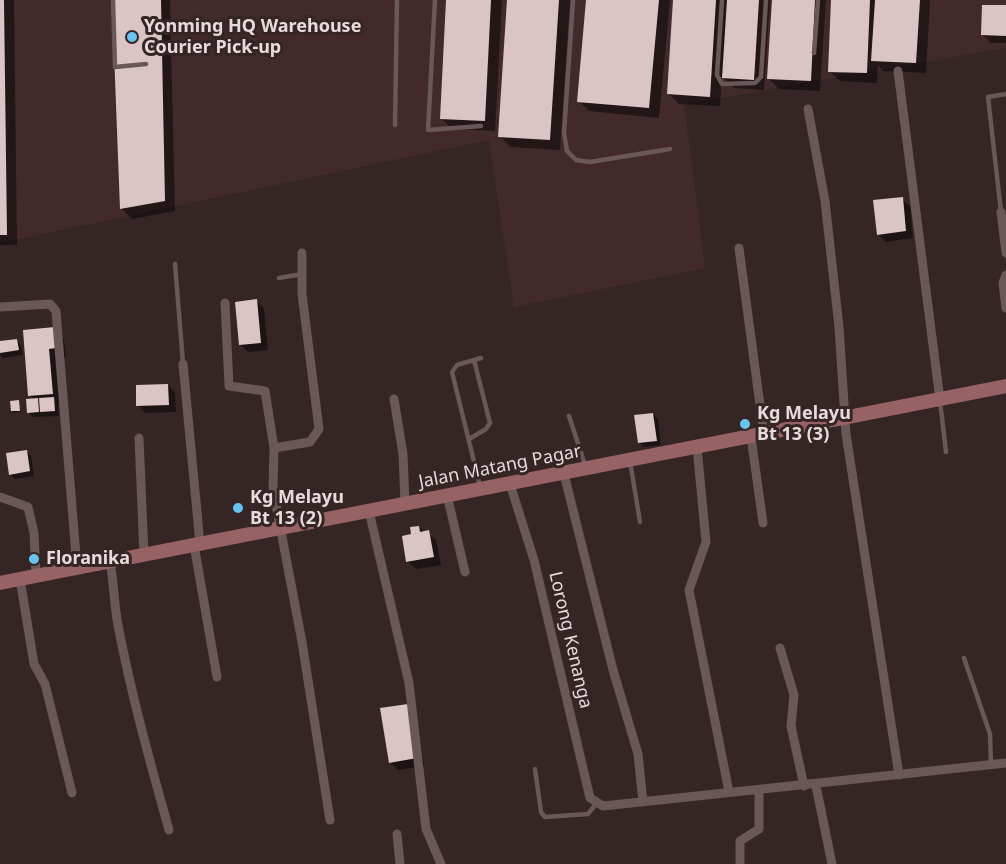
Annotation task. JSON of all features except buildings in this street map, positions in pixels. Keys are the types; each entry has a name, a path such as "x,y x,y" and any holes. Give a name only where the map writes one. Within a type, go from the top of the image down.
{"main road":[{"name":"Jalan Matang Pagar","path":"0,583 940,400 1006,390"}],"street":[{"path":"898,70 918,244 940,400"},
{"path":"808,109 825,201 847,418 846,434 899,775"},
{"path":"1001,212 1006,253"},
{"path":"739,248 758,436 763,523"},
{"path":"273,448 310,442 320,429 302,274 302,253"},
{"path":"1006,275 1004,283 1006,308"},
{"path":"225,303 229,386 265,391 273,448 273,489 302,642 330,819"},
{"path":"0,308 50,304 56,311 77,568"},
{"path":"183,364 197,544 217,677"},
{"path":"394,399 403,454 405,503"},
{"path":"139,438 144,555"},
{"path":"697,447 706,542 689,590 729,792"},
{"path":"564,474 613,670 638,754 643,802"},
{"name":"Lorong Kenanga","path":"510,484 534,560 590,798 596,804"},
{"path":"447,495 465,572"},
{"path":"0,497 28,507 34,534 36,576"},
{"path":"369,511 409,683 426,829 441,864"},
{"path":"110,562 116,592 117,622 136,708 169,830"},
{"path":"20,579 34,664 45,684 72,793"},
{"path":"780,648 794,695 791,726 804,786"},
{"path":"596,804 603,806 729,792 816,786 1006,763"},
{"path":"816,786 832,864"},
{"path":"740,864 740,842 759,829 759,790"},
{"path":"397,834 400,864"}],"lane":[{"path":"113,0 115,67 146,64"},
{"path":"395,124 397,0"},
{"path":"435,0 428,130 481,126"},
{"path":"573,0 564,133 567,151 576,160 590,162 670,149"},
{"path":"722,0 717,75 722,84 755,83 761,76 766,0"},
{"path":"814,53 818,0"},
{"path":"1001,212 988,97 1006,94"},
{"path":"175,264 183,364"},
{"path":"279,278 302,274"},
{"path":"481,358 457,365 452,372 481,489"},
{"path":"469,439 486,429 490,423 474,360"},
{"path":"940,400 946,452"},
{"path":"570,416 586,470"},
{"path":"630,461 640,522"},
{"path":"964,658 990,734 991,765"},
{"path":"535,769 541,812 545,818 588,814 596,804"}],"shaded area":[{"path":"0,0 1006,0 1006,48 684,104 705,268 514,307 489,140 0,243"}],"place":[{"name":"Yonming HQ Warehouse Courier Pick-up","path":"132,37"},
{"name":"Kg Melayu Bt 13 (3)","path":"745,424"},
{"name":"Kg Melayu Bt 13 (2)","path":"238,508"},
{"name":"Floranika","path":"34,559"}]}
